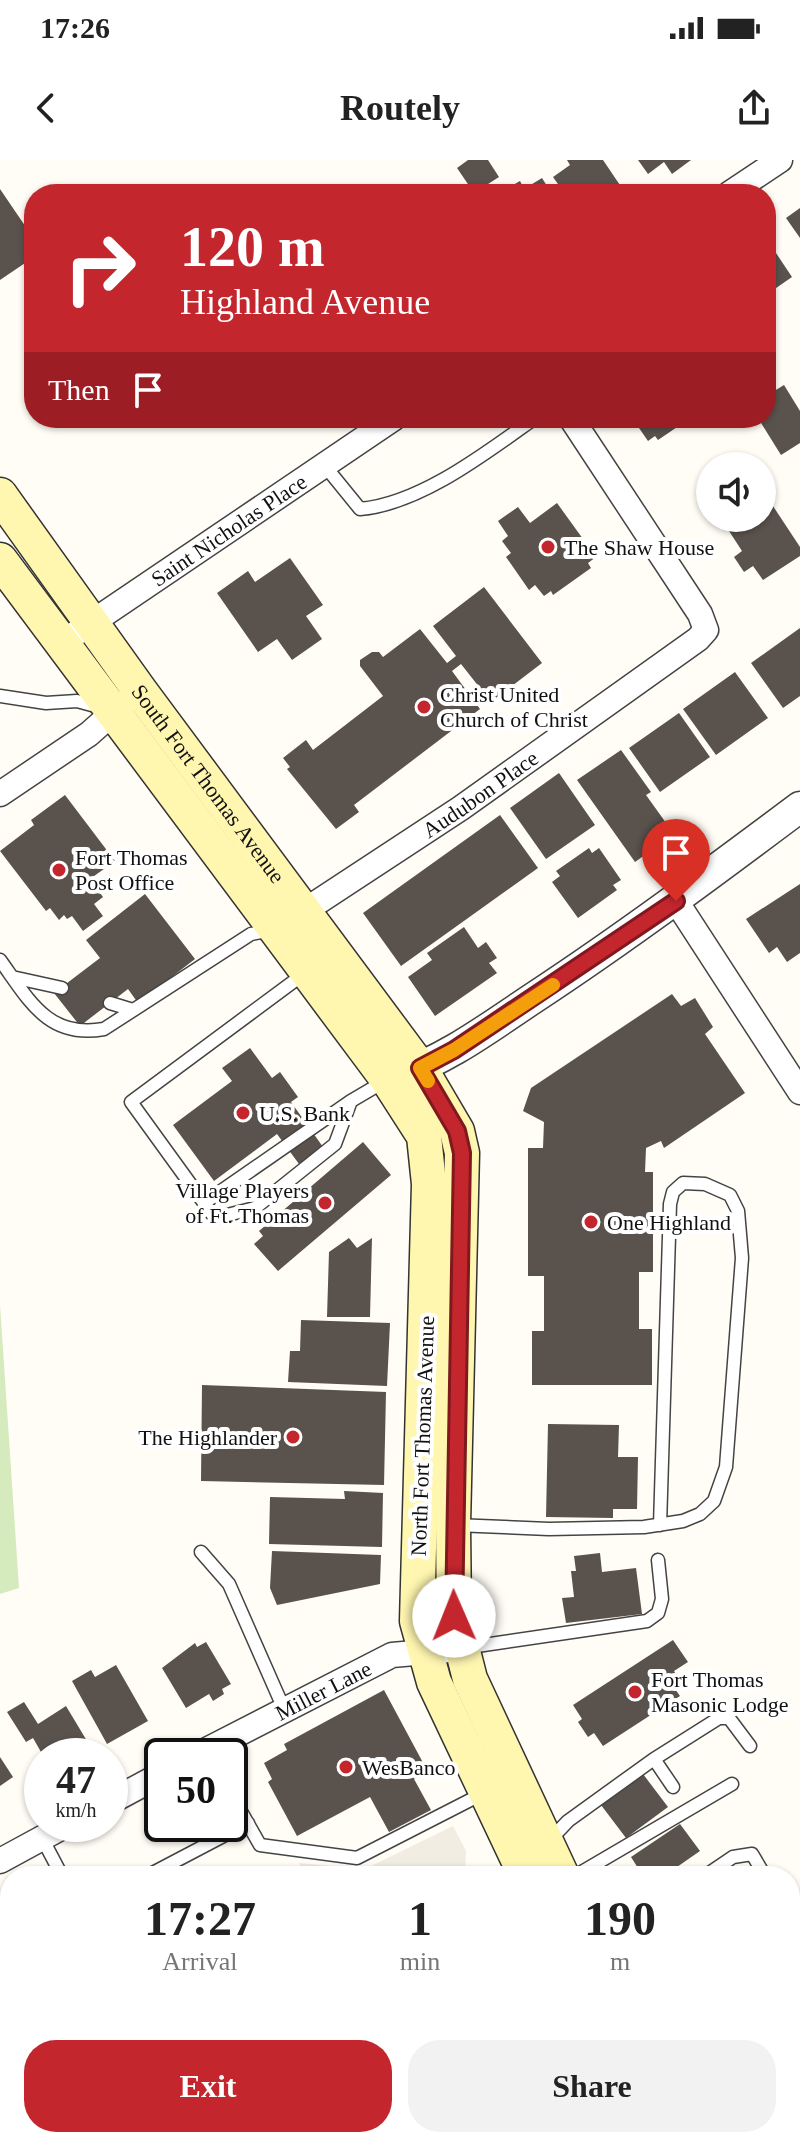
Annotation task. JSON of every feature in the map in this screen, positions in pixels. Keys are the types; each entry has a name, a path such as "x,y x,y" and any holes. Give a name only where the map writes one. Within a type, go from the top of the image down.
{"main road":[{"name":"South Fort Thomas Avenue","path":"0,495 92,624 127,701"},
{"name":"South Fort Thomas Avenue","path":"0,560 63,642 127,701 319,962 388,1080"},
{"name":"South Fort Thomas Avenue","path":"319,962 420,1068"},
{"name":"North Fort Thomas Avenue","path":"420,1068 457,1131 462,1153 436,1524 417,1621 434,1682 558,1866"},
{"name":"North Fort Thomas Avenue","path":"388,1080 424,1136 429,1184 436,1524 460,1649 485,1714 523,1866"}],"street":[{"path":"744,184 780,160"},
{"name":"Saint Nicholas Place","path":"63,642 380,428"},
{"name":"Audubon Place","path":"290,920 543,751 698,639 706,630 700,614 578,428"},
{"path":"0,794 89,734 127,701"},
{"path":"388,1080 454,1050 676,901 800,807"},
{"path":"676,901 800,1092"},
{"name":"Miller Lane","path":"232,1738 392,1655 460,1649"},
{"path":"0,1861 35,1842"}],"lane":[{"path":"325,466 360,509 386,507 475,461 521,428"},
{"path":"0,696 46,703 127,701"},
{"path":"0,960 35,1008 59,1026 81,1033 104,1029 251,934 290,920"},
{"path":"319,962 131,1102 215,1218 255,1208 335,1144 351,1101"},
{"path":"12,977 62,988"},
{"path":"110,1003 133,1010"},
{"path":"204,1203 351,1101 388,1080"},
{"path":"436,1524 549,1529 660,1525 700,1514 714,1501 726,1467 742,1258 738,1211 730,1195 705,1184 683,1183 673,1192 670,1204 660,1525"},
{"path":"201,1552 229,1584 284,1709"},
{"path":"460,1649 647,1621 658,1613 662,1599 658,1560"},
{"path":"559,1866 568,1821 654,1759 719,1718 729,1718 750,1746"},
{"path":"654,1759 673,1787"},
{"path":"248,1823 260,1845 357,1858 501,1784"},
{"path":"563,1866 732,1784"},
{"path":"44,1842 57,1866"},
{"path":"166,1866 212,1842"},
{"path":"720,1866 733,1857 752,1854 759,1866"}],"green space":[{"path":"0,1305 19,1588 0,1594"}],"shaded area":[{"path":"453,1826 466,1851 465,1866 371,1866"},
{"path":"299,1863 332,1866 300,1866"}],"building":[{"path":"468,160 488,160 499,177 488,184 468,184 457,168"},
{"path":"567,160 603,160 619,184 558,184 553,177 570,165"},
{"path":"638,160 691,160 672,174 664,162 648,174"},
{"path":"542,178 546,184 532,184"},
{"path":"0,189 24,224 24,264 0,280"},
{"path":"800,208 800,238 786,218"},
{"path":"776,253 792,277 776,288"},
{"path":"784,385 800,411 800,443 781,455 764,428 776,428 776,390"},
{"path":"639,428 676,428 658,440 655,436 648,441"},
{"name":"The Shaw House","path":"557,503 596,557 588,563 591,568 553,595 551,591 544,596 535,585 529,590 506,557 511,553 502,541 508,536 498,521 518,507 530,523"},
{"path":"776,511 800,547 800,556 763,580 753,566 744,572 734,557 742,551 730,532 776,532"},
{"path":"290,558 323,605 306,616 322,639 292,660 277,639 258,652 217,593 248,571 255,582"},
{"name":"Christ United Church of Christ","path":"484,587 542,663 491,702 461,664 452,671 480,709 354,805 359,812 336,829 287,769 290,767 283,758 306,740 313,750 383,696 360,666 360,660 372,652 379,652 383,657 420,629 447,663 456,656 433,626"},
{"path":"800,628 800,696 783,708 751,663"},
{"path":"735,672 768,718 716,755 683,709"},
{"path":"679,713 710,757 660,792 629,748"},
{"path":"621,750 651,792 646,795 674,834 635,862 577,780"},
{"path":"559,773 595,825 546,859 510,808"},
{"name":"Fort Thomas Post Office","path":"65,795 115,861 90,879 103,897 94,904 103,916 83,931 72,916 67,919 64,915 59,920 50,908 46,911 0,851 34,825 31,820"},
{"path":"500,815 538,868 401,966 363,913"},
{"path":"589,848 592,853 599,848 621,880 613,885 617,890 578,918 552,882 560,876 556,871"},
{"path":"800,884 800,953 787,962 777,947 769,953 746,919"},
{"path":"145,894 195,959 138,1003 128,989 80,1026 54,993 100,958 86,940"},
{"path":"464,927 478,948 486,942 497,958 489,963 497,973 435,1016 408,977 432,960 427,953"},
{"name":"One Highland","path":"672,994 681,1006 695,998 713,1027 705,1034 745,1093 664,1148 661,1141 646,1148 645,1172 653,1172 653,1272 639,1272 639,1329 652,1329 652,1385 532,1385 532,1331 544,1331 544,1276 528,1276 528,1148 543,1148 544,1122 523,1111 531,1088"},
{"name":"U.S. Bank","path":"250,1048 272,1078 280,1072 298,1097 291,1102 323,1147 299,1164 277,1134 214,1181 173,1125 232,1081 222,1068"},
{"name":"Village Players of Ft. Thomas","path":"363,1142 391,1175 278,1271 254,1244 263,1236 259,1231"},
{"path":"349,1238 357,1248 372,1238 370,1317 327,1317 329,1252"},
{"path":"301,1320 390,1323 387,1386 288,1382 290,1351 300,1351"},
{"name":"The Highlander","path":"202,1385 386,1392 384,1485 201,1481"},
{"path":"548,1424 619,1425 618,1457 638,1457 637,1509 613,1509 613,1518 546,1517"},
{"path":"344,1491 383,1493 382,1547 269,1544 270,1497 345,1499"},
{"path":"272,1551 381,1555 380,1584 277,1605 270,1588"},
{"path":"600,1553 602,1572 636,1568 642,1614 566,1623 562,1598 574,1597 571,1571 576,1571 574,1556"},
{"name":"Fort Thomas Masonic Lodge","path":"673,1640 688,1662 674,1671 682,1684 675,1689 680,1696 603,1746 594,1733 588,1737 578,1722 582,1719 573,1705"},
{"path":"206,1642 231,1684 222,1689 224,1694 213,1701 209,1694 186,1708 162,1668 195,1643 197,1647"},
{"path":"116,1665 148,1721 118,1738 104,1738 72,1681 91,1670 95,1677"},
{"name":"WesBanco","path":"384,1690 428,1772 414,1779 431,1810 389,1832 370,1797 297,1836 268,1782 272,1779 264,1763 287,1750 284,1744"},
{"path":"24,1702 38,1724 66,1706 85,1738 24,1739 7,1712"},
{"path":"0,1757 13,1777 0,1786"},
{"path":"643,1774 668,1807 626,1838 601,1805"},
{"path":"680,1824 700,1851 678,1866 637,1866 631,1857"}],"slow traffic":[{"path":"428,1081 420,1068 454,1050 553,985"}],"place":[{"name":"The Shaw House","path":"548,547"},
{"name":"Christ United Church of Christ","path":"424,707"},
{"name":"Fort Thomas Post Office","path":"59,870"},
{"name":"U.S. Bank","path":"243,1113"},
{"name":"Village Players of Ft. Thomas","path":"325,1203"},
{"name":"One Highland","path":"591,1222"},
{"name":"The Highlander","path":"293,1437"},
{"name":"Fort Thomas Masonic Lodge","path":"635,1692"},
{"name":"WesBanco","path":"346,1767"}],"route":[{"path":"454,1616 453,1525 462,1153 457,1131 420,1068 454,1050 676,901"}]}
